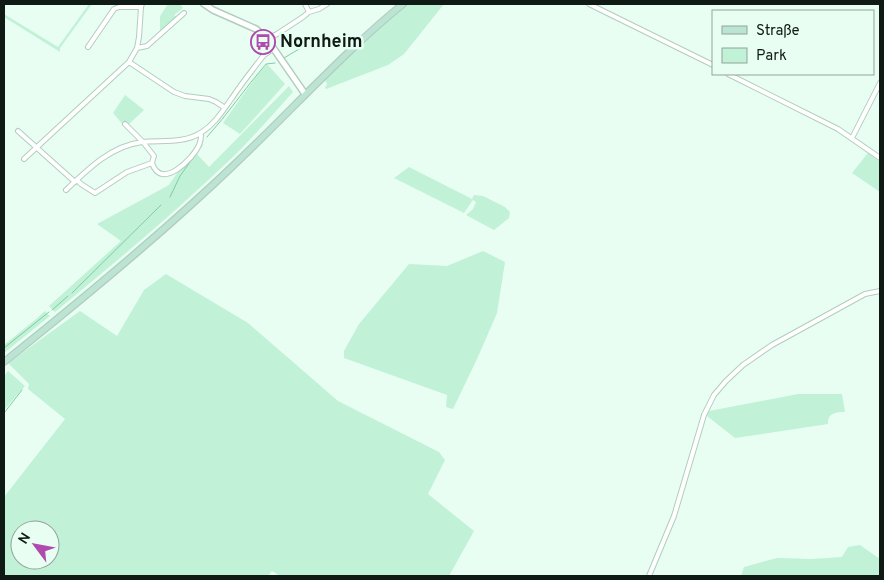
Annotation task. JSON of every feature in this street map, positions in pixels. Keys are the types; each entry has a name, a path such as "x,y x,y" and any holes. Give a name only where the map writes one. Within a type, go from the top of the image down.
{"main road":[{"path":"4,362 144,247 403,4"}],"street":[{"path":"204,4 257,30 267,39 272,49 305,94"},
{"path":"304,4 309,12"},
{"path":"267,39 309,12 327,4"},
{"path":"589,4 712,66"},
{"path":"24,159 129,62 139,37 141,5 119,7 114,10 88,47"},
{"path":"136,48 147,46 184,13"},
{"path":"66,190 96,163 131,144 182,140 201,133 213,123 264,55 272,49"},
{"path":"129,62 174,92 185,96 208,99 225,108"},
{"path":"730,75 830,125 880,158"},
{"path":"852,138 880,83"},
{"path":"125,124 154,156 152,162 155,170 166,174 176,172 198,148 201,142 201,133"},
{"path":"18,131 76,181 95,193 128,172 152,162"},
{"path":"649,576 674,516 704,415 714,395 743,365 772,345 865,294 880,291"}],"green space":[{"path":"89,4 92,4 60,48 60,52 4,17 4,14 58,47"},
{"path":"168,4 180,4 183,8 174,15 177,17 160,32 160,16"},
{"path":"406,4 444,4 404,54 388,65 326,89 327,84 325,80"},
{"path":"267,64 285,84 240,134 223,123"},
{"path":"289,86 293,92 214,175 55,312 49,306 121,241 97,224 169,185 177,173 197,154 209,167"},
{"path":"125,95 144,110 127,126 124,126 113,113"},
{"path":"868,153 880,162 880,192 852,173"},
{"path":"409,167 472,199 474,195 483,196 505,207 510,212 509,218 494,230 466,215 473,209 476,202 473,200 464,213 394,178"},
{"path":"483,251 505,262 497,313 453,409 446,407 447,395 344,358 344,351 359,324 409,264 447,266"},
{"path":"166,274 248,323 338,401 439,452 445,460 428,494 474,531 449,576 280,576 272,571 268,576 4,576 4,497 65,419 28,389 29,384 8,363 80,311 117,336 144,290"},
{"path":"45,311 50,316 4,353 4,345"},
{"path":"8,371 25,386 4,410 4,376"},
{"path":"798,394 842,394 845,412 831,415 828,424 735,438 707,416 709,411"},
{"path":"860,545 880,559 880,576 741,576 744,567 777,558 811,559 842,557 848,547"}],"waterway":[{"path":"284,58 304,46"},
{"path":"207,137 266,64 275,63"},
{"path":"170,197 180,176 202,145"},
{"path":"72,293 161,205"},
{"path":"52,310 68,296"},
{"path":"4,348 49,312"},
{"path":"4,413 22,390"}],"place":[{"name":"Nornheim","path":"263,42"}]}
